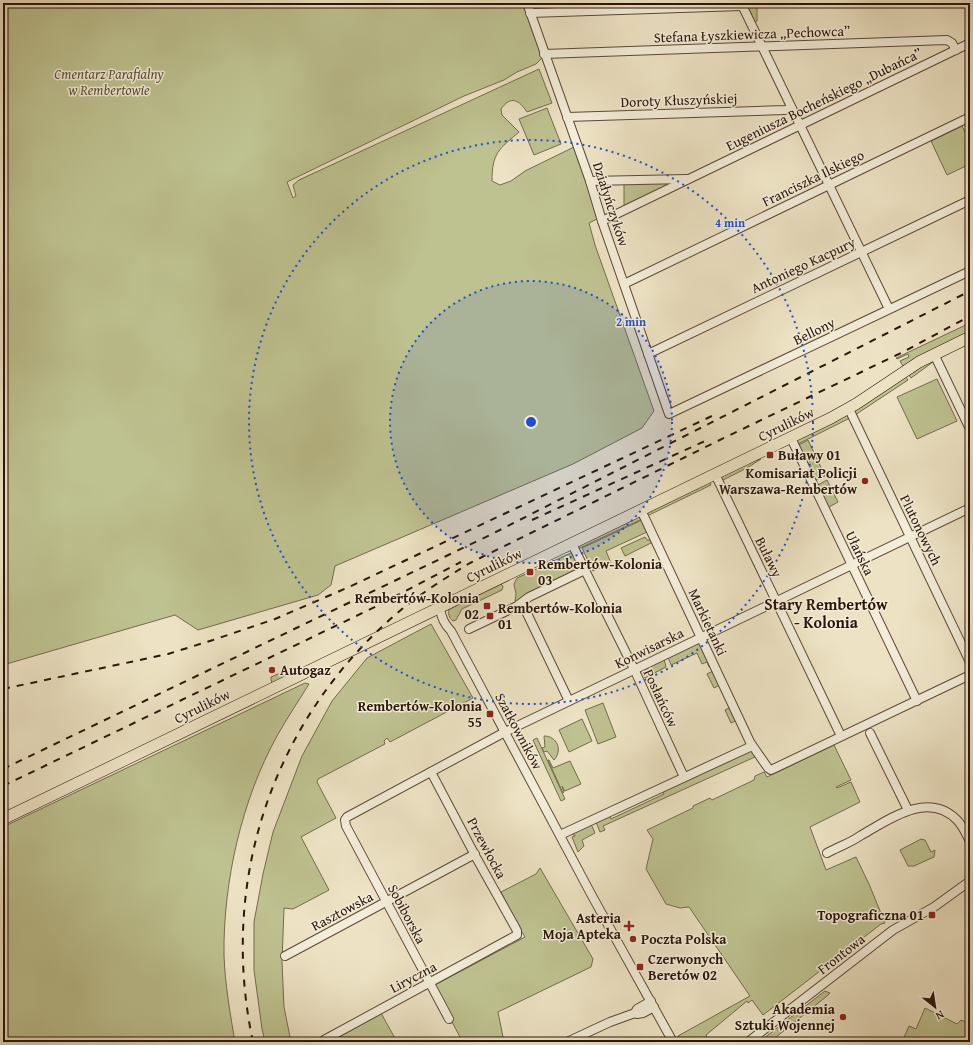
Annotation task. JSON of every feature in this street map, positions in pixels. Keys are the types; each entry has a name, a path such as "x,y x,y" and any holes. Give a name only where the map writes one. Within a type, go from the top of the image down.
{"main road":[{"name":"Cyrulików","path":"3,819 791,438 849,409 919,362 970,337"}],"street":[{"name":"Działyńczyków","path":"527,3 590,181 602,221 669,414"},
{"path":"530,13 741,4 889,309"},
{"name":"Stefana Łyszkiewicza „Pechowca”","path":"544,54 947,40 952,43 956,50"},
{"name":"Eugeniusza Bocheńskiego „Dubańca”","path":"602,221 970,43"},
{"name":"Doroty Kłuszyńskiej","path":"567,117 785,110 792,108"},
{"name":"Franciszka Ilskiego","path":"624,284 970,117"},
{"name":"Eugeniusza Bocheńskiego „Dubańca”","path":"590,181 690,178"},
{"name":"Antoniego Kacpury","path":"648,354 970,200"},
{"name":"Bellony","path":"669,414 970,271"},
{"path":"934,354 969,426"},
{"name":"Plutonowych","path":"849,409 970,662"},
{"name":"Ułańska","path":"791,438 916,701"},
{"name":"Buławy","path":"715,474 841,736"},
{"name":"Konwisarska","path":"345,820 349,815 504,732 970,508"},
{"name":"Markietanki","path":"641,510 752,746 768,768 771,770 841,736"},
{"name":"Posłańców","path":"572,544 634,669 684,777"},
{"path":"469,629 522,603 529,597 585,570"},
{"path":"522,603 569,701"},
{"name":"Szatkowników","path":"440,608 441,617 451,631 504,732 673,1042"},
{"path":"841,736 970,675"},
{"path":"870,733 908,810"},
{"path":"560,835 752,746"},
{"name":"Przewłocka","path":"431,772 517,931 517,935 515,937"},
{"path":"827,853 860,837 881,823 908,810 931,807 940,809 953,816 959,822 970,841"},
{"name":"Sobiborska","path":"345,820 346,826 449,1019"},
{"name":"Rasztowska","path":"285,956 475,854"},
{"name":"Frontowa","path":"749,1041 893,930 934,907 970,881"},
{"name":"Liryczna","path":"324,1040 515,937"},
{"path":"567,1042 610,1022 635,1013 637,1009 652,1004"}],"green space":[{"name":"Cmentarz Parafialny w Rembertowie","path":"3,3 524,3 543,57 536,64 517,72 504,80 464,96 287,182 293,198 296,196 293,185 299,180 539,69 552,103 527,112 521,104 512,101 508,102 501,109 502,115 519,132 498,152 493,164 492,181 500,185 511,181 525,171 574,147 599,218 589,223 595,245 654,411 642,428 573,464 335,566 331,585 318,595 198,630 175,615 3,665"},
{"path":"752,3 757,3 757,21 755,22 748,7 752,6"},
{"path":"547,108 561,144 534,155 519,119"},
{"path":"962,126 970,142 970,164 947,175 931,141"},
{"path":"624,183 672,183 624,206"},
{"path":"970,323 970,333 904,368 900,361 909,357 908,354 897,359 896,358"},
{"path":"933,362 911,378 908,374 925,363"},
{"path":"905,376 908,380 855,415 855,409"},
{"path":"937,379 957,421 917,439 897,397"},
{"path":"846,415 850,418 796,445 796,439"},
{"path":"808,440 825,476 814,481 797,446"},
{"path":"761,459 721,481 721,476 749,462"},
{"path":"827,480 838,502 829,507 825,505 816,486"},
{"path":"709,481 711,485 647,516 648,511"},
{"path":"638,516 642,519 578,549 577,546"},
{"path":"642,520 647,532 606,551 611,563 593,571 582,548"},
{"path":"645,537 647,540 652,540 653,542 625,556 621,548"},
{"path":"573,552 580,569 517,603 515,601 516,594 514,584 517,578"},
{"path":"500,583 503,586 502,590 462,609 456,620 453,621 451,619 449,609"},
{"path":"431,624 473,698 390,742 387,738 384,741 385,744 318,779 317,782 336,818 301,837 329,890 293,909 284,908 282,962 284,1007 291,1042 265,1042 254,970 254,922 273,832 302,756 332,701 367,658"},
{"path":"695,642 699,643 711,666 709,667 707,662 702,664 697,653 671,665 668,657"},
{"path":"664,659 666,667 645,678 640,669"},
{"path":"713,671 720,685 714,688 707,674"},
{"path":"278,674 283,674 284,678 272,683 271,677"},
{"path":"305,683 309,684 277,736 254,787 237,842 231,870 227,899 224,955 235,1042 3,1042 3,827"},
{"path":"603,703 616,737 598,744 585,710"},
{"path":"731,707 737,720 731,723 725,710"},
{"path":"582,719 592,741 569,752 559,730"},
{"path":"544,736 552,738 557,744 558,752 554,760 547,751 544,752 542,748 545,747"},
{"path":"537,738 565,799 561,801 533,740"},
{"path":"834,745 851,780 836,787 837,788 851,782 860,802 810,827 826,870 856,857 885,923 881,924 763,1015 752,1000 748,1003 747,1001 706,1035 710,1042 681,1042 678,1036 750,996 689,907 680,908 666,904 646,869 653,839 647,830 693,808 693,806 710,798 712,800 754,780 755,776 764,772 767,777"},
{"path":"751,750 757,756 603,826 605,830 600,832 596,822 609,815 611,819 664,794 662,790"},
{"path":"548,760 553,768 570,761 581,784 565,791 562,786 563,793"},
{"path":"591,824 595,833 582,840 584,846 578,852 572,837 575,835 571,832"},
{"path":"921,839 925,840 931,852 935,850 934,857 914,866 908,866 900,850"},
{"path":"540,868 593,959 591,967 498,1012 504,1042 451,1042 460,1037 433,986 525,937 507,908 501,892 536,874"},
{"path":"825,991 830,993 770,1042 759,1042"},
{"path":"925,1008 957,1024 961,1020 966,1022 970,1014 970,1042 902,1042 909,1026 916,1029"},
{"path":"381,1013 397,1042 328,1042"}],"railway":[{"path":"3,769 492,534 970,291"},
{"path":"253,1042 244,981 244,921 251,862 266,804 289,750 320,699 357,652 402,609 444,579 470,563 903,352 970,316"},
{"path":"3,689 168,654 275,619 349,587 714,415"},
{"path":"532,520 705,441"},
{"path":"3,786 377,606 461,562"}],"place":[{"name":"Buławy 01","path":"770,455"},
{"name":"Komisariat Policji Warszawa-Rembertów","path":"865,481"},
{"name":"Rembertów-Kolonia 03","path":"530,572"},
{"name":"Rembertów-Kolonia 02","path":"487,606"},
{"name":"Rembertów-Kolonia 01","path":"490,616"},
{"name":"Autogaz","path":"272,670"},
{"name":"Rembertów-Kolonia 55","path":"490,714"},
{"name":"Topograficzna 01","path":"932,915"},
{"name":"Asteria Moja Apteka","path":"629,926"},
{"name":"Poczta Polska","path":"633,939"},
{"name":"Czerwonych Beretów 02","path":"640,967"},
{"name":"Akademia Sztuki Wojennej","path":"843,1017"}],"district":[{"name":"Stary Rembertów - Kolonia","path":"826,613"}]}
